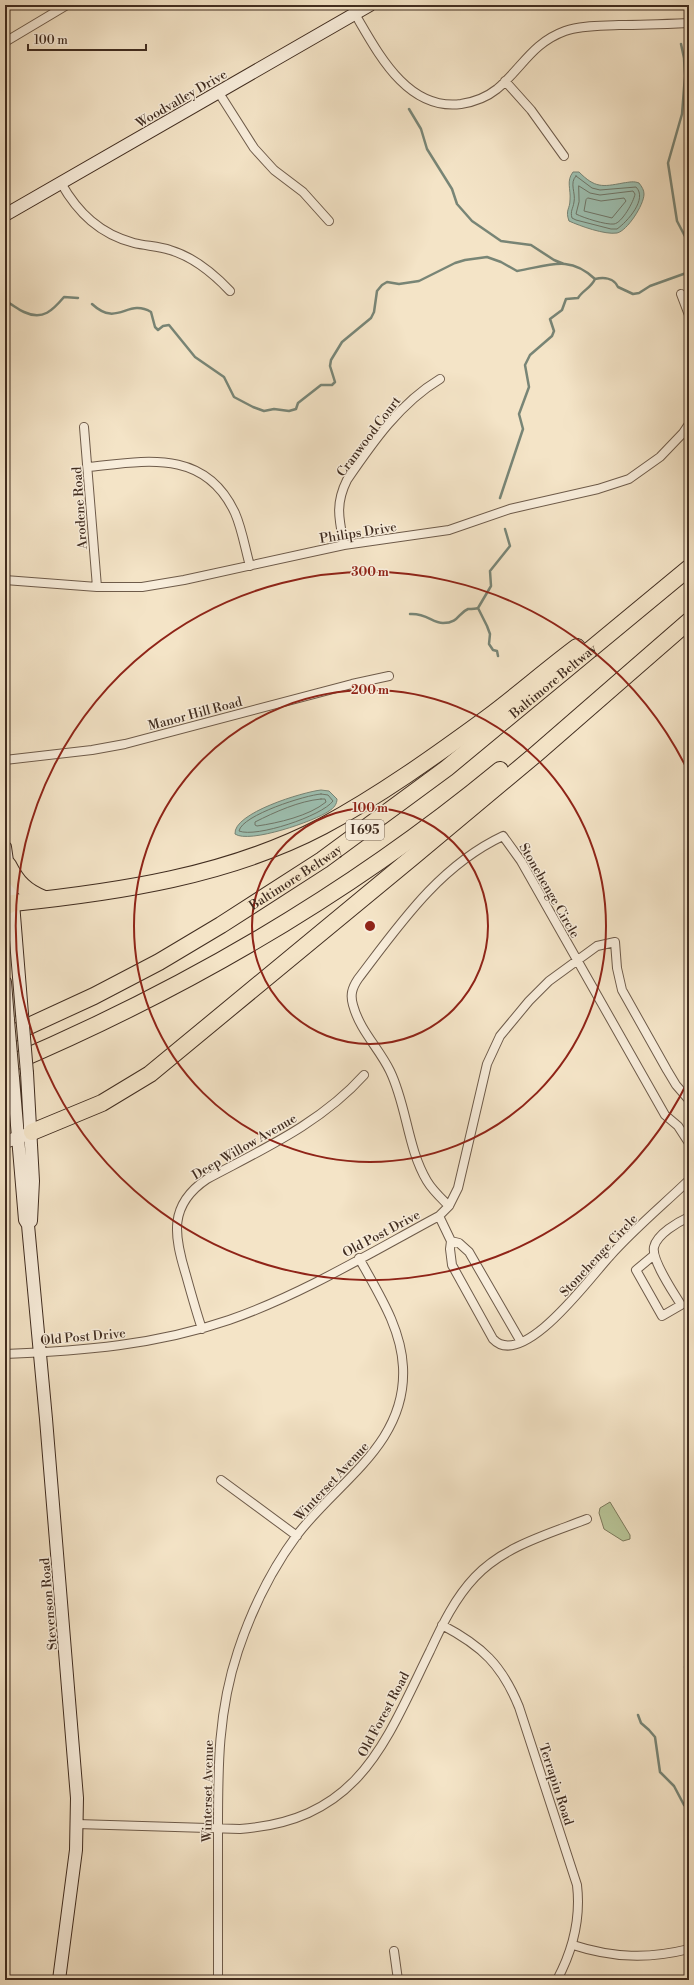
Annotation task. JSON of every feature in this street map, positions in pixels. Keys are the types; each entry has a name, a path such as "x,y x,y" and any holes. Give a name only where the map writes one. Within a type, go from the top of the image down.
{"highway":[{"path":"9,905 44,899 112,891 184,876 253,855 286,843 321,826 345,814 448,746 488,717 556,663 689,568"},
{"name":"Baltimore Beltway","path":"5,1038 94,996 159,962 221,926 322,860 447,768 689,568"},
{"name":"I 695","path":"9,1072 50,1047 173,986 238,951 340,888 399,848 466,798 689,612"},
{"path":"25,1135 102,1103 150,1074 444,831 689,621"},
{"path":"8,865 16,880 25,890 44,899"}],"main road":[{"name":"Woodvalley Drive","path":"5,215 370,5"},
{"name":"Stevenson Road","path":"5,847 8,865 9,905 22,1014 27,1073 25,1135"},
{"name":"Stevenson Road","path":"5,982 8,1020 9,1072 25,1135 33,1181 31,1221 28,1225 75,1761 77,1824 73,1881 59,1980"},
{"path":"5,1142 25,1135"}],"street":[{"path":"5,42 67,5"},
{"path":"355,14 385,62 410,89 421,97 446,104 468,103 484,97 496,90 506,81 530,53 542,43 566,31 593,26 689,23"},
{"path":"506,81 531,110 564,156"},
{"path":"219,93 254,148 274,170 303,192 329,221"},
{"path":"61,184 80,212 96,226 123,239 171,250 189,258 211,272 230,291"},
{"path":"681,294 689,315"},
{"name":"Cranwood Court","path":"344,545 338,510 342,490 347,480 399,412 424,388 440,379"},
{"name":"Philips Drive","path":"5,580 127,588 163,584 344,545 449,530 510,509 615,484 629,479 651,464 683,433 689,424"},
{"name":"Arodene Road","path":"84,427 97,587"},
{"path":"88,467 142,461 165,461 175,463 201,474 219,489 235,513 250,566"},
{"name":"Manor Hill Road","path":"5,760 92,750 125,744 352,684 389,676"},
{"name":"Stonehenge Circle","path":"449,1206 432,1188 420,1167 395,1083 387,1065 368,1038 357,1016 351,995 353,987 396,928 427,892 479,849 503,836 521,860 665,1115 678,1126 689,1143"},
{"name":"Old Post Drive","path":"5,1354 66,1352 120,1346 158,1340 229,1320 282,1299 439,1216 449,1206 458,1188 482,1081 493,1049 509,1024 549,981 577,959 597,946 615,942 617,968 622,990 666,1070 689,1100"},
{"name":"Deep Willow Avenue","path":"202,1328 177,1244 177,1222 184,1201 198,1185 207,1179 287,1136 320,1115 343,1096 364,1075"},
{"name":"Stonehenge Circle","path":"439,1216 451,1241 450,1249 452,1265 493,1339 497,1343 507,1346 521,1342 546,1326 566,1306 610,1255 689,1180"},
{"path":"654,1255 636,1270 662,1316 681,1306 654,1255 656,1242 689,1217"},
{"path":"451,1241 459,1243 469,1252 521,1342"},
{"name":"Winterset Avenue","path":"218,1980 218,1745 231,1676 254,1608 262,1590 297,1536 326,1500 381,1444 393,1421 401,1396 403,1367 398,1337 386,1307 359,1258"},
{"path":"221,1480 297,1536"},
{"name":"Old Forest Road","path":"77,1824 256,1828 289,1820 319,1807 348,1788 369,1766 386,1739 442,1625 466,1586 486,1566 512,1550 587,1519"},
{"name":"Terrapin Road","path":"442,1625 475,1644 488,1655 499,1667 513,1692 577,1885 578,1910 573,1945 557,1980"},
{"path":"573,1945 591,1951 632,1957 658,1956 689,1949"},
{"path":"394,1951 398,1980"}],"shaded area":[{"path":"610,1502 630,1535 630,1539 623,1541 604,1529 599,1513 600,1508"}],"water":[{"path":"573,172 579,172 594,184 599,185 632,182 639,183 644,191 643,199 638,211 630,223 617,233 606,233 586,228 569,221 567,214 570,200 569,182"},
{"path":"321,790 329,791 337,799 334,807 322,815 297,825 267,834 242,836 235,834 237,826 257,811 285,799"}],"waterway":[{"path":"681,44 684,58 685,76 682,114 668,163 677,221 689,244"},
{"path":"409,109 421,129 427,149 452,189 457,204 472,221 501,241 531,245 554,260 564,264"},
{"path":"92,304 101,311 109,313 116,313 135,308 151,312 155,327 158,330 163,326 169,325 195,357 224,377 234,397 264,411 274,409 289,411 296,409 298,403 321,385 332,385 335,382 330,366 331,360 342,342 371,318 374,312 377,291 387,282 399,284 419,281 455,263 487,257 501,262 517,271 558,264 576,266 595,279 605,278 611,280 618,287 633,294 639,293 650,286 689,272"},
{"path":"500,498 523,429 519,414 529,387 525,365 530,355 552,336 554,331 550,319 562,310 566,299 578,298 595,279"},
{"path":"5,301 24,312 42,315 52,310 64,297 78,298"},
{"path":"478,608 491,586 490,571 510,546 505,529"},
{"path":"478,608 490,634 489,644 493,650 497,651 498,656"},
{"path":"410,614 425,616 439,623 448,623 455,620 468,609 478,608"},
{"path":"685,1667 689,1675"},
{"path":"638,1715 641,1723 655,1737 660,1772 674,1786 684,1805 689,1809"},
{"path":"689,1876 689,1886"}]}
